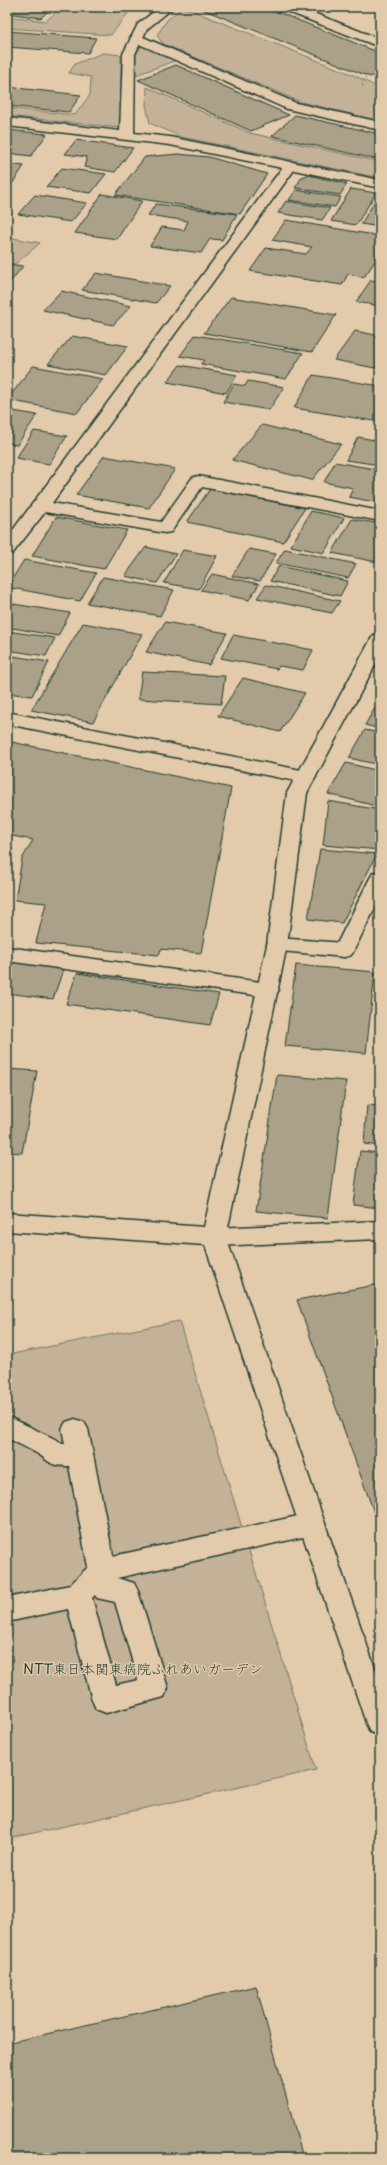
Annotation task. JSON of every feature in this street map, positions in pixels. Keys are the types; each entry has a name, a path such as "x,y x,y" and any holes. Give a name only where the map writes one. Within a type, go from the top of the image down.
{"street":[{"path":"127,135 128,54 142,26 168,7"},
{"path":"287,7 380,43"},
{"path":"136,38 292,106 380,126"},
{"path":"7,122 170,141 380,184"},
{"path":"7,549 41,506 291,165"},
{"path":"41,506 165,528 198,481 380,516"},
{"path":"380,639 297,793 277,945 214,1237 380,1723"},
{"path":"7,718 306,776"},
{"path":"277,945 344,950 380,878"},
{"path":"7,954 268,990"},
{"path":"7,1222 214,1237 380,1230"},
{"path":"7,1426 48,1447 57,1455 80,1455"},
{"path":"75,1429 106,1590 125,1591 154,1688 106,1700 78,1595"},
{"path":"7,1610 78,1595 102,1570 312,1524"}],"green space":[{"path":"62,7 132,8 111,35 7,28 7,16 46,21"},
{"path":"183,7 356,76 380,89 380,121 301,102 163,44 157,35 167,20"},
{"path":"143,45 177,60 136,75 135,54"},
{"path":"103,53 121,55 121,128 7,116 7,108 75,115 90,95 91,77 69,73 75,64"},
{"path":"147,87 250,133 380,162 380,178 181,137 150,123 146,105"},
{"path":"7,237 40,243 15,264 7,263"},
{"name":"NTT東日本関東病院ふれあいガーデン","path":"179,1321 316,1770 7,1839 7,1355"}],"building":[{"path":"7,7 52,7 41,18 7,13"},
{"path":"197,7 265,7 380,53 380,73 370,77"},
{"path":"7,31 96,38 88,53 7,47"},
{"path":"176,65 289,115 251,131 138,80"},
{"path":"7,87 81,95 69,112 7,106"},
{"path":"295,115 380,134 380,160 272,136"},
{"path":"7,130 47,134 31,156 7,153"},
{"path":"76,140 133,148 115,172 84,167 87,157 65,154"},
{"path":"178,154 209,157 267,174 240,214 115,195 145,157"},
{"path":"7,164 24,166 10,187 7,186"},
{"path":"62,168 106,174 91,193 46,187"},
{"path":"309,175 347,184 340,195 295,188 302,177"},
{"path":"351,189 376,193 356,225 331,221"},
{"path":"296,190 341,197 335,207 289,200"},
{"path":"102,194 142,201 117,239 75,233"},
{"path":"35,195 87,203 71,222 18,214"},
{"path":"286,201 330,208 322,220 278,213"},
{"path":"375,201 380,202 380,227 361,224"},
{"path":"156,204 237,214 222,240 210,239 201,253 150,246 162,227 184,230 188,221 148,215"},
{"path":"286,220 380,236 380,248 374,257 376,260 364,277 348,274 342,285 250,271 266,248 306,254 312,247 272,240"},
{"path":"7,264 23,266 7,286"},
{"path":"96,273 170,286 156,303 82,290"},
{"path":"371,280 380,282 380,306 356,302"},
{"path":"61,291 131,306 113,325 43,310"},
{"path":"231,297 336,315 312,352 204,333"},
{"path":"355,331 380,336 380,369 334,360"},
{"path":"195,335 303,353 286,379 201,364 204,360 180,356"},
{"path":"72,336 128,346 106,375 48,364"},
{"path":"180,365 237,375 226,393 167,382"},
{"path":"33,366 103,379 77,413 7,400"},
{"path":"313,375 380,386 380,422 294,408"},
{"path":"248,381 284,387 269,410 223,402 234,384 245,386"},
{"path":"7,410 37,415 17,445 7,443"},
{"path":"262,425 341,444 312,480 232,460"},
{"path":"34,431 67,436 49,464 16,458"},
{"path":"358,437 380,441 380,465 346,460"},
{"path":"104,456 175,469 149,508 76,495"},
{"path":"335,462 380,470 380,503 349,497 353,488 324,482"},
{"path":"210,489 305,508 283,542 187,522"},
{"path":"311,511 344,518 324,553 291,546"},
{"path":"56,517 127,530 104,569 32,556"},
{"path":"352,519 380,524 380,557 377,562 332,553"},
{"path":"146,547 176,554 157,583 125,576"},
{"path":"249,549 276,554 260,581 232,576"},
{"path":"285,549 356,564 348,578 276,563"},
{"path":"183,550 217,556 199,589 164,583"},
{"path":"24,560 96,573 80,601 7,587"},
{"path":"279,566 348,581 340,596 270,581"},
{"path":"212,574 259,584 249,600 201,590"},
{"path":"103,577 174,590 160,616 87,603"},
{"path":"266,585 340,601 332,613 257,598"},
{"path":"7,603 70,613 58,636 7,627"},
{"path":"165,622 227,633 209,665 146,652"},
{"path":"83,623 142,634 93,722 31,710"},
{"path":"7,631 55,638 46,656 7,650"},
{"path":"233,635 313,650 303,670 279,666 277,669 221,658"},
{"path":"7,655 49,662 32,696 7,693"},
{"path":"142,672 225,676 221,704 138,699"},
{"path":"243,678 305,693 280,732 218,716"},
{"path":"379,701 380,729 365,725"},
{"path":"365,730 380,733 380,765 349,758"},
{"path":"7,741 231,788 201,953 161,949 159,955 36,943 46,903 15,900 22,859 33,840 7,835"},
{"path":"346,763 380,771 380,807 328,794"},
{"path":"328,801 380,810 380,850 323,845"},
{"path":"320,849 377,854 342,923 308,919"},
{"path":"7,960 64,967 53,999 7,993"},
{"path":"296,965 375,972 366,1053 285,1046"},
{"path":"77,973 219,994 210,1025 66,1004"},
{"path":"7,1069 37,1071 22,1153 7,1152"},
{"path":"277,1075 346,1081 328,1218 256,1211"},
{"path":"367,1105 380,1106 380,1146 364,1144"},
{"path":"360,1151 380,1153 380,1208 353,1205"},
{"path":"380,1284 380,1529 297,1300"},
{"path":"256,1986 303,2158 7,2158 7,2043"}]}
